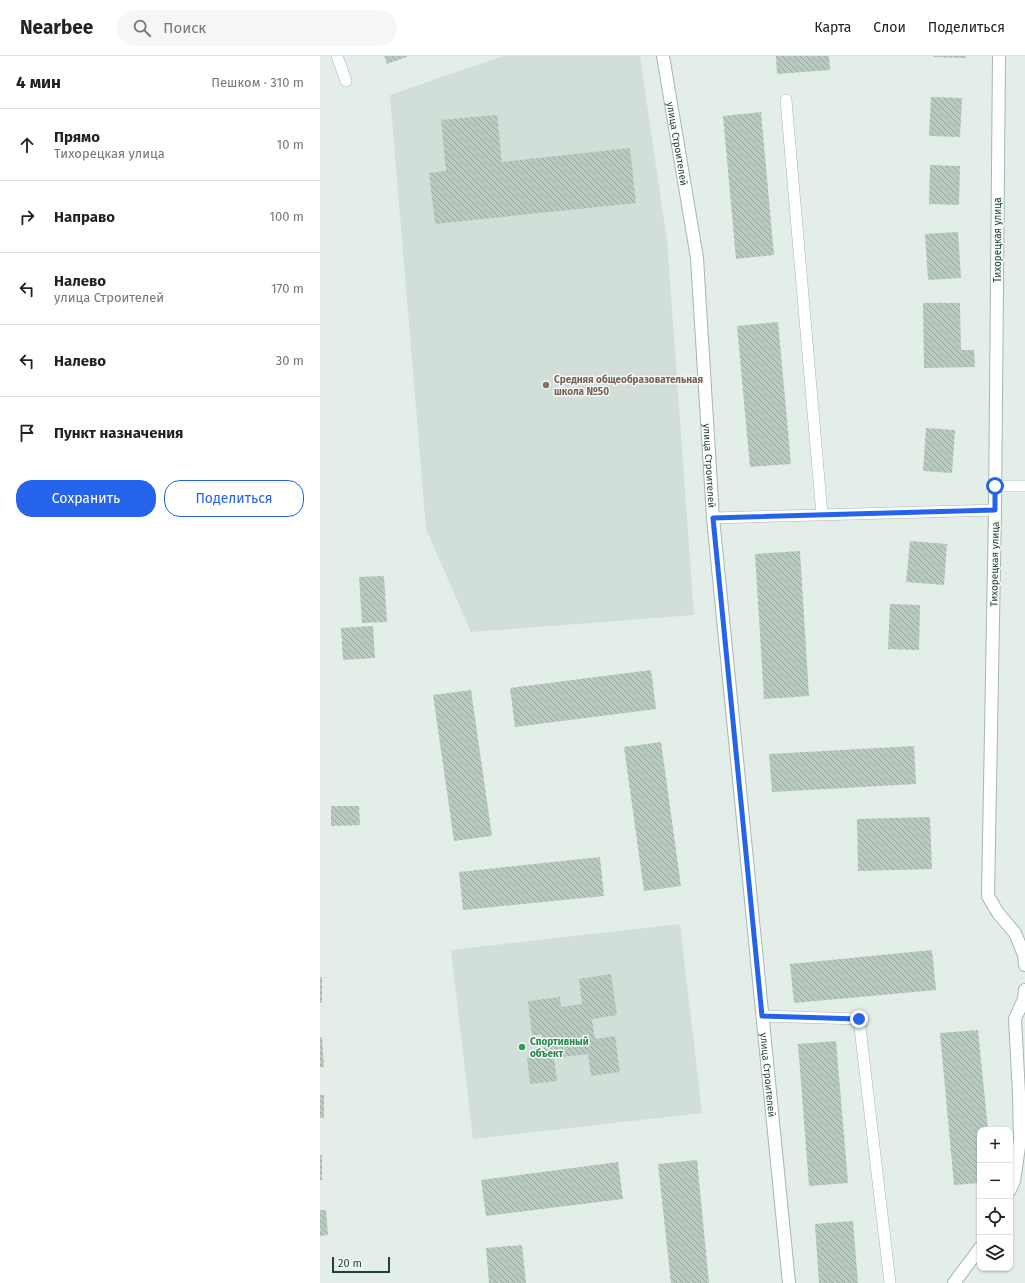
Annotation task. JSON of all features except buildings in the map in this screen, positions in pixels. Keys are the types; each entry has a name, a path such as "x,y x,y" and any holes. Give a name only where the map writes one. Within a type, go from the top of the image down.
{"street":[{"name":"улица Строителей","path":"663,56 697,258 713,518 789,1283"},
{"name":"Тихорецкая улица","path":"999,56 995,510 988,896 998,914 1015,933 1024,955 1025,965"},
{"path":"1013,1183 1020,1140 1020,1094 1014,1019 1024,999 1025,990"},
{"path":"954,1283 977,1252"}],"lane":[{"path":"337,56 346,81"},
{"path":"786,100 822,515"},
{"path":"995,486 1025,486"},
{"path":"713,518 995,510"},
{"path":"762,1016 859,1019 890,1283"}],"shaded area":[{"name":"Средняя общеобразовательная школа №50","path":"503,56 640,56 667,241 694,615 471,632 426,529 390,95"},
{"path":"680,924 702,1113 473,1139 451,950"}],"place":[{"name":"Средняя общеобразовательная школа №50","path":"546,385"},
{"name":"Спортивный объект","path":"522,1047"}],"route":[{"path":"859,1019 762,1016 713,518 995,510 995,486"}]}
